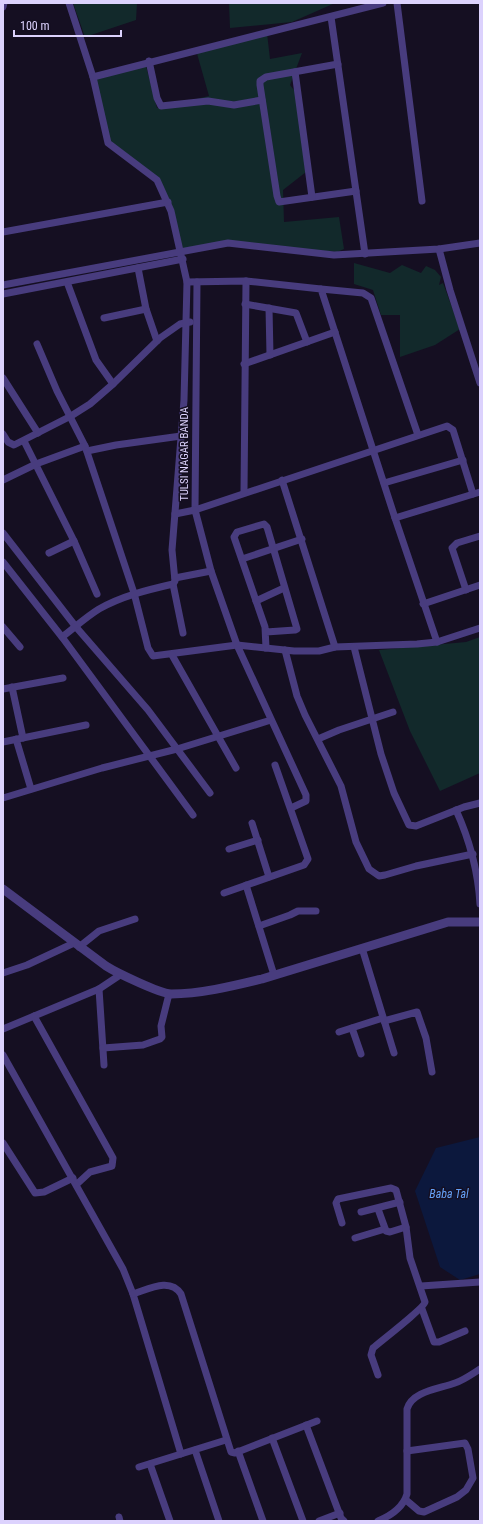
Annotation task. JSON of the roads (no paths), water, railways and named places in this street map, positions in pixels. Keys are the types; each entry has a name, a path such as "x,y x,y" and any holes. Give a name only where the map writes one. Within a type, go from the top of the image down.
{"street":[{"path":"69,3 93,77 108,143 157,180 168,202 183,259 187,282 186,322 181,436 172,550 174,581 183,633"},
{"path":"93,77 149,61 383,3"},
{"path":"397,3 422,201"},
{"path":"331,17 365,254"},
{"path":"149,61 157,98 161,106 208,101 234,105 262,100"},
{"path":"338,64 262,79 260,85 262,100 277,200 282,202 356,191"},
{"path":"295,72 312,197"},
{"path":"3,232 168,202"},
{"path":"3,285 228,242 334,255 439,249 480,243"},
{"path":"439,249 450,290 480,383"},
{"path":"3,294 183,259"},
{"path":"138,268 146,309 157,340"},
{"path":"187,282 246,281 363,293 371,298 418,435"},
{"path":"244,492 244,364 246,281"},
{"path":"68,282 96,360 112,384"},
{"name":"TULSI NAGAR BANDA","path":"197,282 195,510 244,492 443,427 450,427 463,460"},
{"path":"321,289 423,604 437,642"},
{"path":"245,304 296,313 307,342"},
{"path":"269,308 270,355"},
{"path":"104,318 146,309"},
{"path":"3,434 11,445 24,441 71,416 90,404 157,340 174,328 186,322 196,322"},
{"path":"244,364 335,332"},
{"path":"37,344 57,391 71,416 86,449 134,593 150,653 153,656 172,655 237,645 285,650 319,651 335,647 422,644 437,642 480,628"},
{"path":"3,378 38,433"},
{"path":"3,480 36,464 86,449 181,436"},
{"path":"24,441 74,541 97,594"},
{"path":"384,483 463,460 477,493 395,518"},
{"path":"282,480 302,539 335,647"},
{"path":"175,514 195,510 211,571 237,645 306,795 306,801 291,808"},
{"path":"266,632 297,629 284,588 274,548 267,527 264,524 237,532 234,537 266,632 266,648"},
{"path":"3,533 76,627 139,699 210,793"},
{"path":"466,590 452,548 457,543 480,536"},
{"path":"242,559 302,539"},
{"path":"49,553 74,541"},
{"path":"3,562 62,637 193,815"},
{"path":"62,637 98,610 134,593 211,571"},
{"path":"423,604 480,585"},
{"path":"256,601 284,588"},
{"path":"3,627 20,647"},
{"path":"354,647 381,754 394,793 409,825 416,826 456,810 480,803"},
{"path":"285,650 298,696 341,786 356,842 369,869 373,873 385,875 416,866 473,854"},
{"path":"172,655 217,737 236,768"},
{"path":"3,689 63,678"},
{"path":"12,687 20,738 31,789"},
{"path":"318,739 393,712"},
{"path":"3,798 150,755 177,749 271,720"},
{"path":"3,742 86,725"},
{"path":"224,893 304,864 308,859 275,765"},
{"path":"456,810 467,835 473,854 480,904"},
{"path":"252,822 269,876"},
{"path":"229,849 258,840"},
{"path":"246,885 274,975"},
{"path":"3,889 77,945 120,975 169,994 233,986 448,922 480,922"},
{"path":"259,926 290,915 298,910 316,911"},
{"path":"3,973 77,945 99,931 135,919"},
{"path":"362,948 394,1053"},
{"path":"3,1029 99,989 120,975"},
{"path":"99,989 104,1065"},
{"path":"103,1048 143,1045 160,1039 162,1037 161,1026 163,1015 169,994"},
{"path":"339,1032 384,1019 417,1012 426,1038 432,1072"},
{"path":"3,1143 36,1193 44,1192 75,1181 90,1172 112,1166 114,1158 34,1016"},
{"path":"352,1028 361,1054"},
{"path":"3,1055 123,1269 133,1294 181,1454"},
{"path":"342,1223 336,1203 338,1199 391,1188 396,1190 406,1227 410,1258 421,1286 425,1302 422,1309 373,1348 371,1355 378,1375"},
{"path":"361,1212 378,1209 400,1202"},
{"path":"378,1209 385,1229 390,1232 406,1227"},
{"path":"355,1238 385,1229"},
{"path":"421,1286 480,1282"},
{"path":"133,1294 168,1284 178,1288 231,1452 238,1452 317,1421"},
{"path":"422,1309 434,1342 439,1342 465,1331"},
{"path":"378,1521 391,1515 406,1500 408,1403 420,1395 456,1383 480,1369"},
{"path":"306,1425 344,1521"},
{"path":"272,1438 303,1521"},
{"path":"139,1467 226,1440"},
{"path":"406,1500 419,1511 429,1511 466,1490 473,1478 468,1449 464,1443 407,1451"},
{"path":"195,1450 218,1521"},
{"path":"238,1452 263,1521"},
{"path":"150,1464 170,1521"},
{"path":"319,1521 340,1513"}],"water":[{"name":"Baba Tal","path":"480,1137 480,1274 460,1280 440,1267 415,1191 436,1148"}]}
